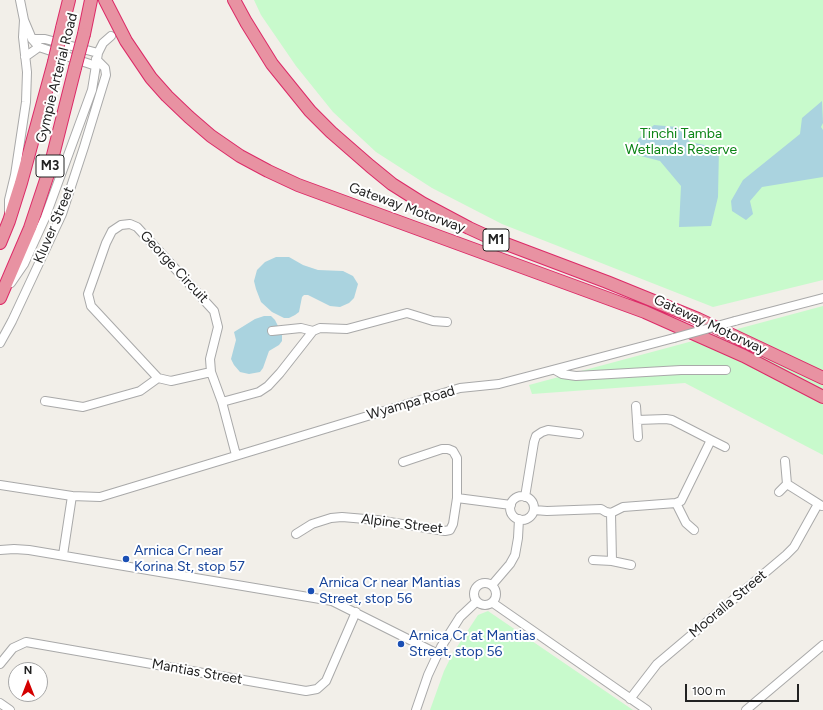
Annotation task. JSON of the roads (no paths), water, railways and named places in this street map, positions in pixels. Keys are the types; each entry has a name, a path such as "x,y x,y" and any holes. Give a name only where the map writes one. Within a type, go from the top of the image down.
{"highway":[{"name":"Gympie Arterial Road","path":"0,243 9,221 34,140 70,0"},
{"name":"Gympie Arterial Road","path":"0,298 30,228 49,171 92,0"},
{"name":"Gateway Motorway","path":"105,0 132,52 151,78 189,117 211,136 240,156 298,185 645,312 744,356 823,397"},
{"name":"Gateway Motorway","path":"236,4 272,64 310,111 331,132 392,184 422,203 493,239 607,282 698,319 823,378"}],"street":[{"path":"20,0 24,20 32,39 38,47 97,59"},
{"path":"9,221 8,200 15,175 26,102 27,72 22,38 24,20"},
{"path":"0,298 24,264 46,218 92,90 97,59 103,43 111,36"},
{"path":"32,39 39,38 97,59"},
{"path":"25,57 38,47"},
{"name":"Kluver Street","path":"0,343 12,321 62,214 106,75 105,68 97,59"},
{"name":"George Circuit","path":"158,378 91,306 88,294 106,243 112,231 121,225 130,224 137,227 214,311 218,328 210,358 211,372 222,402 236,455"},
{"name":"Wyampa Road","path":"0,485 72,496 100,496 460,388 499,384 823,298"},
{"path":"222,402 259,392 268,386 313,331 320,328 347,328 408,313 433,321 447,322"},
{"path":"272,331 301,328 313,331"},
{"path":"555,370 562,374 576,376 687,370 726,370"},
{"path":"45,401 83,408 140,391 158,378 172,381 211,372"},
{"path":"636,406 638,437"},
{"path":"637,420 672,420 725,447"},
{"path":"525,496 536,436 548,430 579,434"},
{"path":"534,510 601,509 611,513 623,506 676,503 681,501 711,440"},
{"path":"403,462 448,449 453,451 457,458 457,498 511,505"},
{"path":"780,492 787,484 785,462"},
{"path":"787,484 821,505"},
{"path":"63,555 72,496"},
{"path":"525,496 532,502 534,510 529,518 519,519 512,514 510,510 511,505 516,498 525,496"},
{"name":"Alpine Street","path":"296,534 312,524 330,518 342,517 377,520 446,531 450,530 453,524 457,498"},
{"path":"676,503 686,523 694,530"},
{"name":"Mooralla Street","path":"630,698 657,664 794,547 821,505"},
{"path":"611,513 612,561"},
{"path":"492,586 510,564 515,555 519,519"},
{"path":"0,550 14,548 63,555 332,601 438,654"},
{"path":"593,560 612,561 631,565"},
{"path":"485,583 495,589 497,594 493,603 482,606 476,602 474,594 477,586 485,583"},
{"path":"416,710 422,690 438,654 460,617 476,602"},
{"path":"493,603 647,710"},
{"name":"Mantias Street","path":"0,664 13,648 26,642 306,691 317,689 326,681 356,612"},
{"path":"746,710 823,645"},
{"path":"0,703 10,710"}],"water":[{"path":"822,101 823,123 821,127 823,130 823,177 762,187 750,201 753,214 746,220 732,211 731,201 743,180 800,134 802,118"},
{"path":"654,125 677,127 690,142 719,148 718,197 711,226 679,227 681,186 660,161 637,155 638,139"},
{"path":"276,257 289,257 303,265 318,270 343,271 353,276 358,284 354,298 349,303 340,307 330,306 308,295 304,295 302,297 299,312 295,315 289,318 284,318 272,312 261,302 254,281 257,270 265,262"},
{"path":"264,316 271,316 275,320 282,334 282,341 279,345 269,351 260,372 249,374 240,372 231,359 236,340 234,332 255,319"}],"place":[{"name":"Arnica Cr near Korina St, stop 57","path":"126,559"},
{"name":"Arnica Cr near Mantias Street, stop 56","path":"311,591"},
{"name":"Arnica Cr at Mantias Street, stop 56","path":"401,644"}],"park label":[{"name":"Tinchi Tamba Wetlands Reserve","path":"681,142"}]}
